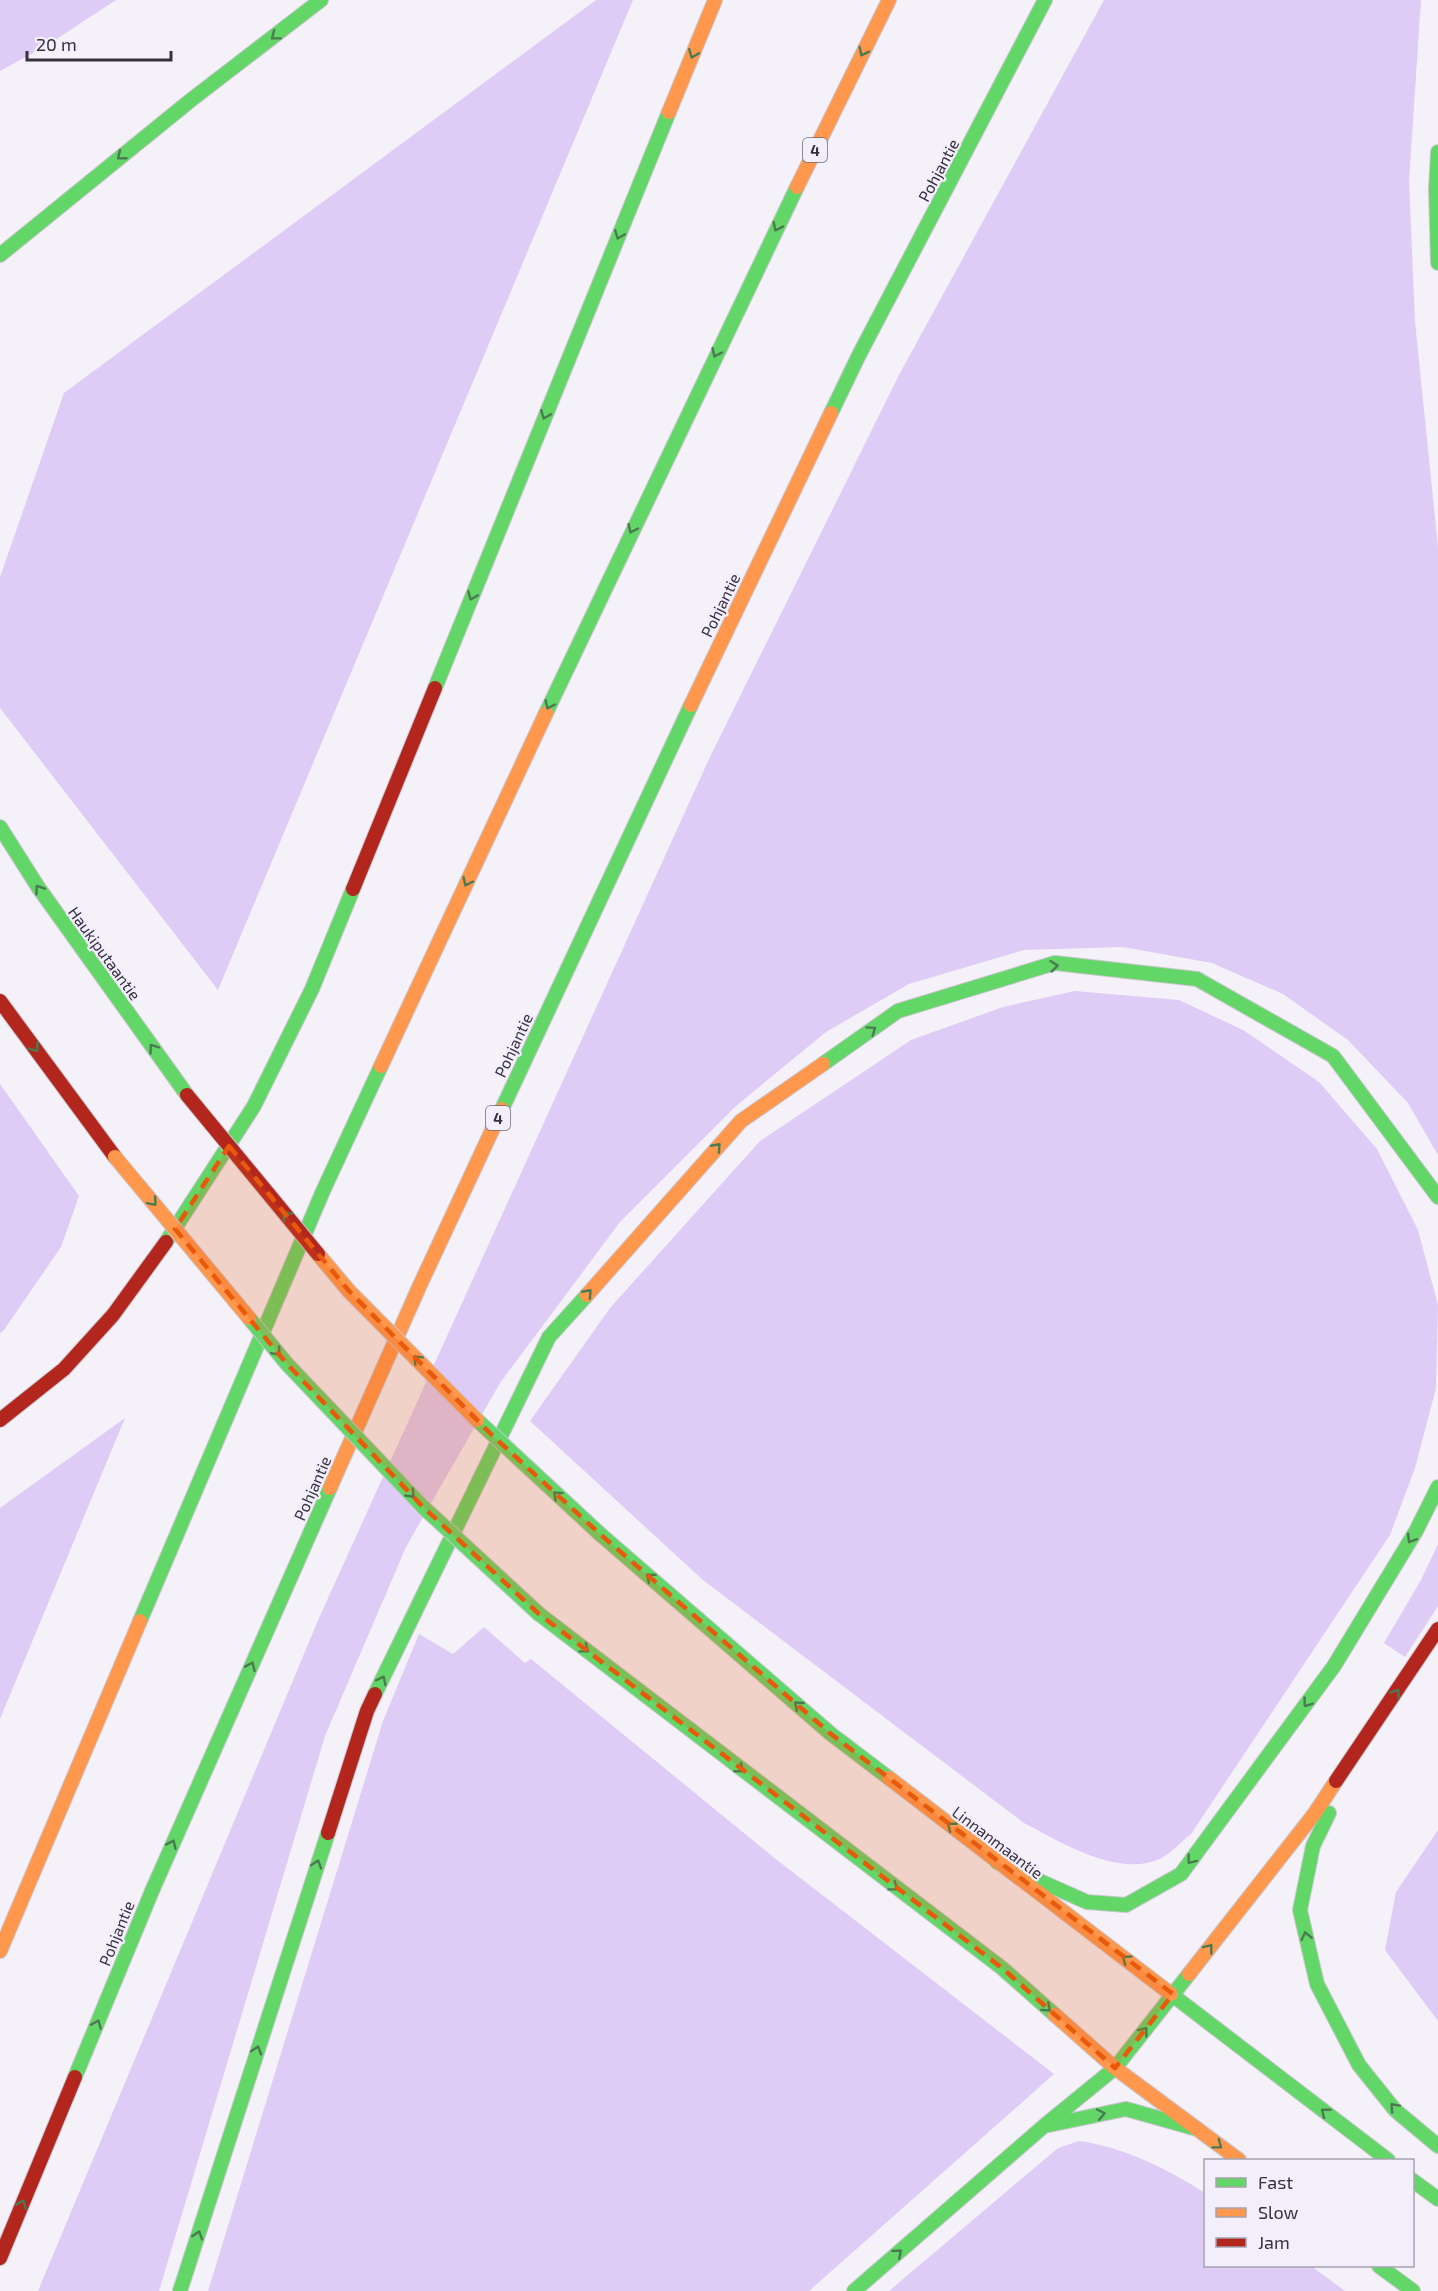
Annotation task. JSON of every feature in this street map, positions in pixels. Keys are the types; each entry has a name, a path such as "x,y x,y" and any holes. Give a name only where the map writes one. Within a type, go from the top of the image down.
{"main road":[{"path":"0,255 191,100 321,0"},
{"path":"0,1420 64,1369 113,1315 152,1264 254,1106 312,989 715,0"},
{"name":"4","path":"0,1951 323,1191 736,310 889,0"},
{"name":"Pohjantie","path":"0,2258 152,1891 425,1274 672,744 854,366 1045,0"},
{"path":"1438,152 1436,189 1438,264"},
{"name":"Haukiputaantie","path":"0,827 38,887 187,1095 349,1291 493,1436 600,1534"},
{"path":"180,2291 367,1711 549,1337 741,1121 898,1011 1054,963 1185,977 1197,979 1333,1056 1438,1197"},
{"path":"0,1001 115,1157 287,1364 423,1507 539,1614 1002,1968 1115,2068 1238,2159"},
{"path":"997,1862 1087,1902 1126,1905 1181,1874 1334,1666 1416,1531 1438,1486"},
{"name":"Linnanmaantie","path":"600,1534 831,1734 1387,2159"},
{"path":"854,2291 1044,2126 1115,2068 1315,1813 1438,1629"},
{"path":"1364,1742 1313,1846 1300,1910 1317,1983 1359,2065 1395,2110 1438,2146"},
{"path":"1044,2126 1126,2109 1197,2129"},
{"path":"1414,2181 1438,2199"},
{"path":"1382,2267 1413,2291"}],"highlighted area":[{"path":"229,1146 349,1291 493,1436 600,1534 831,1734 1173,1994 1115,2068 1002,1968 539,1614 423,1507 287,1364 175,1229"}],"shaded area":[{"path":"0,0 116,0 46,46 0,71"},
{"path":"596,0 633,0 218,990 0,708 0,577 64,393"},
{"path":"1104,0 1421,0 1409,181 1415,322 1438,547 1438,1155 1408,1103 1348,1040 1283,994 1212,963 1123,947 1024,950 909,984 826,1032 736,1106 620,1222 500,1383 406,1547 325,1736 159,2291 38,2291 319,1618 709,759 899,375"},
{"path":"1075,991 1179,1000 1243,1030 1319,1082 1377,1149 1418,1230 1438,1305 1436,1388 1415,1468 1390,1535 1191,1834 1162,1858 1145,1863 1128,1864 1091,1856 1024,1823 703,1580 530,1421 610,1308 760,1141 911,1040 1003,1007"},
{"path":"0,1084 79,1196 61,1247 0,1333"},
{"path":"125,1418 0,1719 0,1508"},
{"path":"1438,1544 1438,1606 1405,1657 1384,1643 1421,1580"},
{"path":"484,1627 525,1663 531,1659 777,1860 1054,2074 809,2291 208,2291 383,1721 419,1634 453,1654"},
{"path":"1438,1830 1438,2021 1385,1950 1396,1892"},
{"path":"1079,2141 1112,2148 1145,2160 1204,2192 1204,2267 1312,2267 1345,2291 889,2291 1058,2148"}],"traffic: fast":[{"path":"0,255 191,100 321,0"},
{"path":"831,413 859,355 1045,0"},
{"path":"435,688 669,112"},
{"path":"1438,152 1436,189 1438,263"},
{"path":"546,713 797,187"},
{"path":"502,1109 691,705"},
{"path":"0,827 38,887 187,1095"},
{"path":"166,1242 254,1106 312,989 353,889"},
{"path":"823,1064 898,1011 1055,963 1197,979 1333,1056 1438,1197"},
{"path":"140,1621 323,1191 381,1066"},
{"path":"375,1694 549,1337 587,1295"},
{"path":"249,1318 287,1364 423,1507 539,1614"},
{"path":"477,1420 600,1534"},
{"path":"997,1862 1087,1902 1126,1905 1181,1874 1334,1666 1416,1531 1438,1487"},
{"path":"75,2077 152,1891 330,1488"},
{"path":"600,1534 831,1734 889,1778"},
{"path":"539,1614 1002,1968 1055,2015"},
{"path":"1329,1813 1313,1846 1300,1910 1317,1984 1359,2065 1395,2110 1438,2146"},
{"path":"180,2291 328,1833"},
{"path":"854,2291 1044,2126 1115,2068 1189,1974"},
{"path":"1171,1994 1387,2159"},
{"path":"1049,2125 1126,2109 1197,2129"},
{"path":"1414,2181 1438,2199"},
{"path":"1380,2267 1413,2291"}],"traffic: slow":[{"path":"669,112 715,0"},
{"path":"797,187 889,0"},
{"path":"691,705 831,413"},
{"path":"381,1066 546,713"},
{"path":"587,1295 741,1121 823,1064"},
{"path":"330,1488 420,1285 502,1109"},
{"path":"115,1157 249,1318"},
{"path":"318,1254 349,1291 477,1420"},
{"path":"0,1951 140,1621"},
{"path":"889,1778 1171,1994"},
{"path":"1189,1974 1315,1813 1336,1781"},
{"path":"1055,2015 1115,2068 1238,2159"}],"traffic: jam":[{"path":"353,889 435,688"},
{"path":"0,1001 115,1157"},
{"path":"187,1095 318,1254"},
{"path":"0,1420 64,1369 113,1315 166,1242"},
{"path":"1336,1781 1438,1629"},
{"path":"328,1833 367,1711 375,1694"},
{"path":"0,2258 75,2077"}]}
